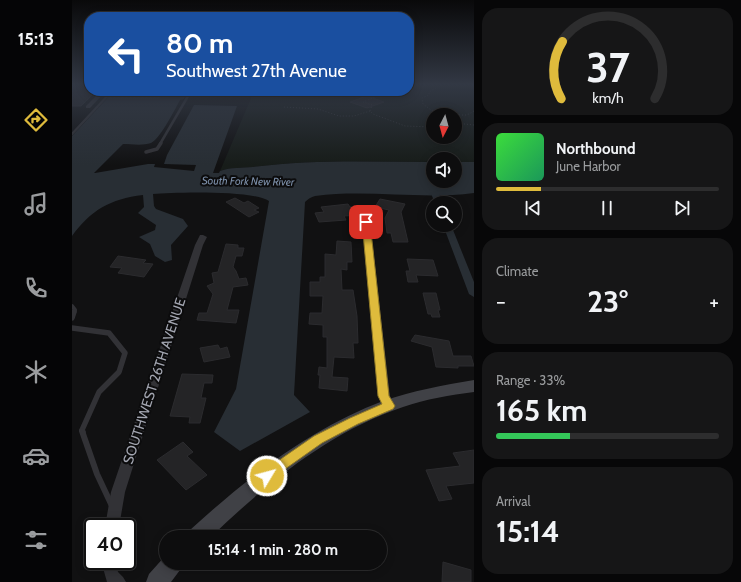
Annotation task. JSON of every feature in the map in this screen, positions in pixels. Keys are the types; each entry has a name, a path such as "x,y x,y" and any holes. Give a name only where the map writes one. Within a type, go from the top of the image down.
{"street":[{"path":"366,222 384,396 389,406"},
{"name":"SOUTHWEST 26TH AVENUE","path":"114,518 123,477 198,245 203,237"},
{"path":"204,530 232,503 278,466 318,440 354,421 389,406 448,390 474,386"},
{"path":"110,570 112,576 118,582"},
{"path":"157,582 167,570"}],"lane":[{"path":"72,134 93,111"},
{"path":"146,152 157,149 179,111"},
{"path":"72,306 76,310 72,318"},
{"path":"72,328 109,333 125,353 120,372 99,392 82,430 97,474 115,513"}],"path":[{"path":"324,111 338,116 354,116 369,111"},
{"path":"370,111 373,114 405,126 426,127"},
{"path":"462,115 467,115 474,111"},
{"path":"462,124 474,125"}],"shaded area":[{"path":"245,111 426,111 426,144 462,144 462,111 474,111 474,162 462,162 462,152 426,152 426,162 320,162 275,164 220,171"}],"water":[{"name":"South Fork New River","path":"95,111 174,111 160,135 155,140 151,143 137,145 123,144 94,173 148,164 155,164 154,167 194,171 196,165 164,164 167,155 191,111 235,111 213,173 219,173 220,171 232,168 275,164 426,162 426,188 462,188 462,162 474,162 474,193 454,195 335,194 315,196 305,202 294,395 310,412 240,451 214,432 236,389 269,201 260,197 231,193 195,192 153,194 154,206 156,209 183,219 188,226 171,245 172,260 165,262 155,256 150,244 139,237 155,230 156,225 138,213 144,207 143,195 121,199 102,207 86,219 72,236 72,136"}],"building":[{"path":"235,198 244,203 248,201 259,208 254,210 259,212 249,217 226,202"},
{"path":"380,199 405,204 401,212 408,242 393,242 391,233 387,233 385,218 389,210 375,207"},
{"path":"348,204 350,207 355,207 360,215 344,216 346,220 319,222 315,213 324,212 321,207"},
{"path":"337,241 351,242 352,262 347,262 347,270 341,269 342,290 353,290 357,316 358,343 353,343 354,358 334,357 332,377 348,378 347,391 319,388 319,367 327,368 327,337 323,337 323,325 309,324 310,313 322,313 323,296 310,296 310,282 320,282 320,277 325,277 325,254 336,255"},
{"path":"226,244 238,245 238,248 244,248 242,256 236,256 233,267 239,279 246,278 248,285 233,287 227,310 239,310 236,323 197,320 199,313 207,313 213,294 207,286 214,283 212,273 218,272"},
{"path":"118,256 146,260 143,263 153,264 144,277 118,273 122,268 110,267"},
{"path":"407,259 433,260 438,276 416,275 418,282 408,282 406,271 410,271"},
{"path":"423,293 436,293 440,317 432,317 431,314 428,314"},
{"path":"415,335 449,341 453,356 471,356 474,366 458,366 458,368 436,367 432,347 411,341"},
{"path":"218,345 220,349 227,347 230,357 204,362 200,348"},
{"path":"182,374 213,375 212,383 204,383 201,398 206,398 200,423 189,423 190,417 170,416"},
{"path":"183,442 193,452 187,456 207,475 186,490 157,460"},
{"path":"474,450 474,483 446,486 452,499 439,501 426,470 460,466 453,453"},
{"path":"443,562 471,570 471,582 442,582"}],"waterway":[{"path":"433,188 436,196"},
{"path":"450,232 474,294"}],"route":[{"path":"267,476 278,466 318,440 354,421 389,406 385,401 384,396 366,222"}]}
